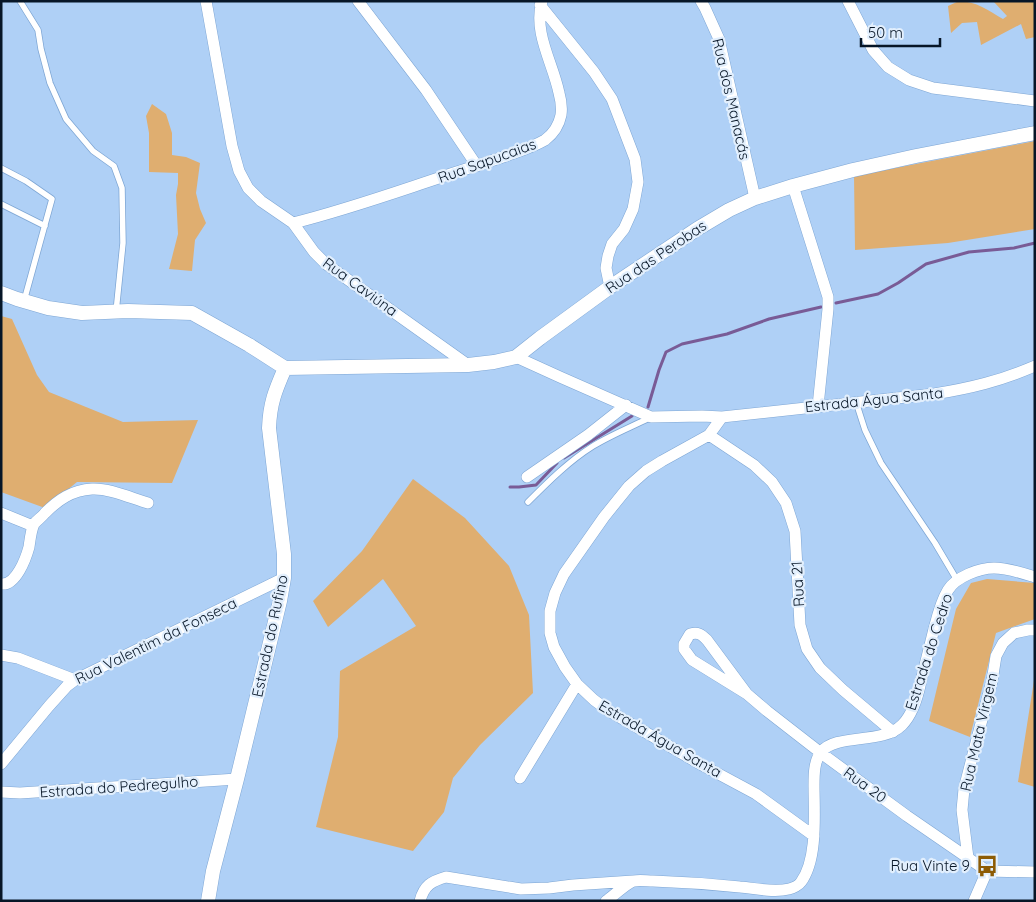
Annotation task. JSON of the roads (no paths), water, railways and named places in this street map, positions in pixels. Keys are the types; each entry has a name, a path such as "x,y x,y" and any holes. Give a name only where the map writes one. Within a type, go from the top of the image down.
{"street":[{"name":"Rua Caviúna","path":"206,1 232,146 239,171 248,188 261,202 293,223 314,252 326,264 468,365"},
{"path":"358,1 426,90 477,166"},
{"name":"Rua dos Manacás","path":"702,1 719,39 755,198"},
{"path":"848,1 873,50 888,67 909,80 933,88 1035,101"},
{"path":"540,3 594,72 612,99 635,159 638,182 633,208 624,229 612,244 608,256 606,268 610,287"},
{"name":"Rua Sapucaias","path":"293,223 350,208 477,166 533,146 547,138 557,127 561,115 561,101 557,80 542,38 540,3"},
{"name":"Rua das Perobas","path":"285,368 468,365 516,357 610,287 697,229 728,210 755,198 853,170 1035,133"},
{"path":"793,186 828,297 818,406"},
{"path":"1,293 48,308 82,313 192,313 250,345 285,368"},
{"path":"516,357 651,417 722,417"},
{"name":"Estrada Água Santa","path":"814,836 756,794 608,711 594,700 577,684 554,647 550,633 550,612 555,593 564,574 604,516 629,486 646,471 709,435 722,417 934,394 969,388 1003,379 1034,367"},
{"name":"Estrada do Rufino","path":"208,901 213,871 237,779 284,578 284,554 269,428 270,410 274,395 285,368"},
{"path":"527,477 626,406"},
{"name":"Rua 21","path":"709,435 754,465 772,482 786,503 795,531 800,625 807,649 820,668 893,732"},
{"path":"1,584 9,583 15,578 28,549 33,526 55,503 67,496 77,491 106,490 148,503"},
{"path":"1,513 33,526"},
{"name":"Estrada do Cedro","path":"893,732 903,724 917,698 942,602 948,589 957,580 981,570 994,568 1035,577"},
{"name":"Rua Valentim da Fonseca","path":"1,764 49,706 75,680 284,578"},
{"name":"Rua Mata Virgem","path":"968,858 962,810 964,789 992,680 996,656 1003,643 1014,633 1035,630"},
{"name":"Rua 20","path":"747,694 707,640 701,634 690,634 684,644 684,649 692,660 747,694 821,752 986,872"},
{"path":"1,655 18,658 75,680"},
{"path":"520,778 577,684"},
{"path":"420,901 427,887 435,880 446,877 521,889 633,881 697,883 775,890 789,889 800,884 807,874 812,858 814,777 821,752 839,742 878,737 893,732"},
{"name":"Estrada do Pedregulho","path":"1,792 20,793 237,779"},
{"path":"974,901 986,872 1035,872"},
{"path":"606,901 633,881"}],"lane":[{"path":"20,1 38,30 50,83 66,119 93,151 114,166 122,188 123,243 116,312"},
{"path":"1,168 26,181 52,199 24,301"},
{"path":"1,204 45,226"},
{"path":"856,402 865,430 881,463 935,543 957,580"},
{"path":"528,502 568,464 593,446 651,417"}],"waterway":[{"path":"836,303 878,294 926,264 969,252 1014,248 1035,243"},
{"path":"648,407 666,352 682,344 727,334 769,319 821,307"},
{"path":"564,458 632,416"},
{"path":"510,487 536,485 557,463"}],"place":[{"name":"Rua Vinte 9","path":"987,866"}]}
